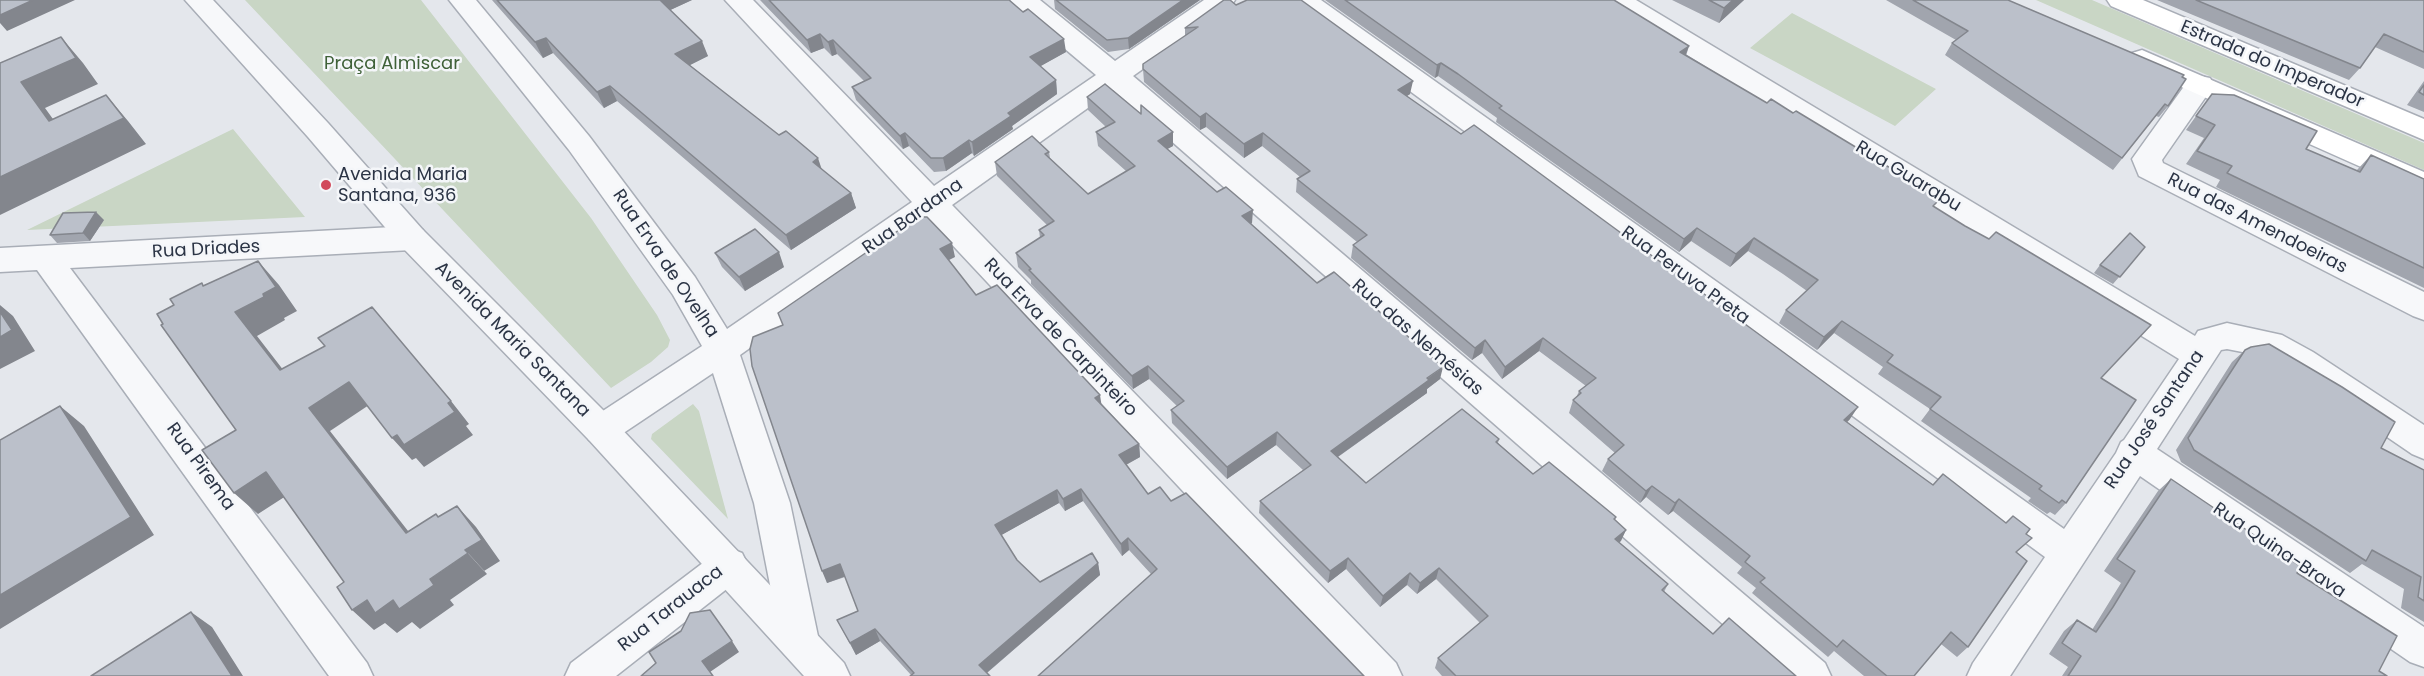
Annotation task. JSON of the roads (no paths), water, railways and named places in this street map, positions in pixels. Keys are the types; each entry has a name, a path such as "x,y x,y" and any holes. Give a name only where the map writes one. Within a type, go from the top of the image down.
{"main road":[{"name":"Estrada do Imperador","path":"2120,0 2424,130"},
{"path":"2115,47 2424,184"}],"street":[{"name":"Avenida Maria Santana","path":"198,0 318,130 412,238 601,430 800,641 830,676"},
{"name":"Rua Erva de Ovelha","path":"462,0 579,143 623,202 684,286 722,350 772,503 800,641"},
{"name":"Rua Erva de Carpinteiro","path":"738,0 1382,676"},
{"name":"Rua das Nemésias","path":"1023,0 1115,75 1811,676"},
{"name":"Rua Bardana","path":"601,430 722,350 1222,0"},
{"name":"Rua Peruva Preta","path":"1303,0 2067,552"},
{"name":"Rua Guarabu","path":"1617,0 2199,355"},
{"name":"Rua das Amendoeiras","path":"2200,85 2147,159 2150,169 2424,308"},
{"name":"Rua Driades","path":"0,260 412,238"},
{"name":"Rua Pirema","path":"46,259 353,676"},
{"name":"Rua José Santana","path":"1987,676 2133,452 2210,340 2227,336 2270,344 2301,361 2424,444"},
{"name":"Rua Quina-Brava","path":"2133,452 2424,650"},
{"name":"Rua Tarauaca","path":"585,676 729,565"}],"place":[{"name":"Avenida Maria Santana, 936","path":"326,185"}],"park label":[{"name":"Praça Almiscar","path":"392,64"}]}
